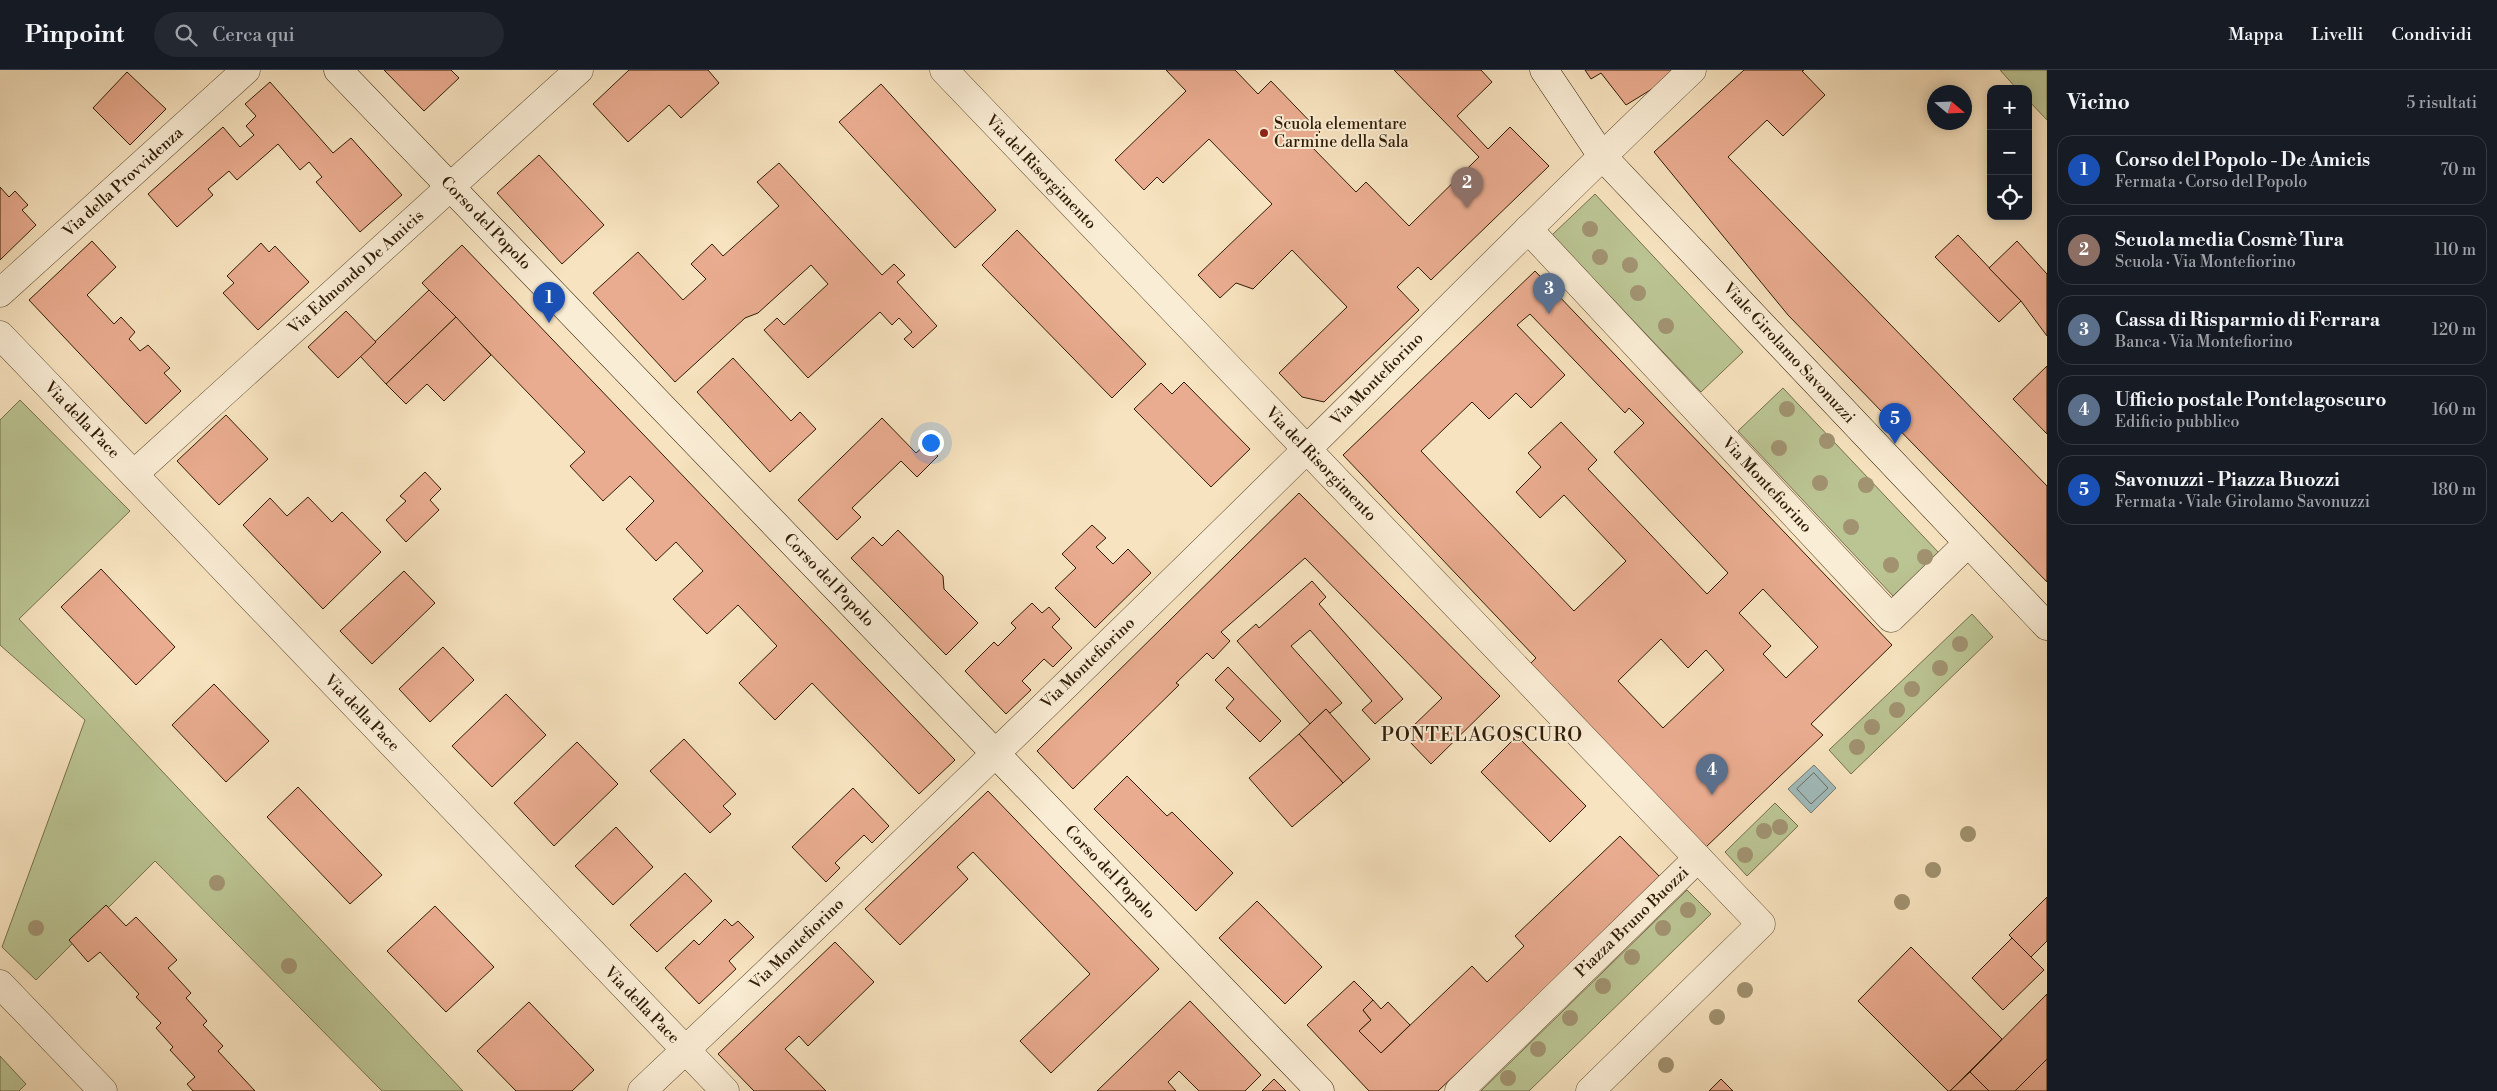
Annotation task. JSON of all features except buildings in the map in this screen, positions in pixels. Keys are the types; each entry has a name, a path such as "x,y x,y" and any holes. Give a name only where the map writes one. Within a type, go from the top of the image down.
{"street":[{"name":"Via della Provvidenza","path":"0,293 246,70"},
{"name":"Corso del Popolo","path":"338,70 1320,1091"},
{"name":"Via Edmondo De Amicis","path":"134,474 579,70"},
{"name":"Via del Risorgimento","path":"944,70 1698,858"},
{"name":"Viale Girolamo Savonuzzi","path":"1544,70 1602,156 2047,626"},
{"name":"Via Montefiorino","path":"642,1091 996,754 1307,450 1602,156 1692,70"},
{"name":"Via Montefiorino","path":"1528,229 1891,618 1968,543"},
{"name":"Via della Pace","path":"0,335 724,1091"},
{"name":"Piazza Bruno Buozzi","path":"1459,1091 1698,858 1761,924 1590,1091"},
{"path":"0,984 103,1091"}],"green space":[{"path":"2000,70 2047,70 2047,120 2032,104 2032,85 2013,85"},
{"path":"1595,194 1743,352 1701,392 1552,235"},
{"path":"1783,388 1939,553 1893,596 1738,431"},
{"path":"20,400 130,511 19,619 463,1091 382,1091 155,861 36,980 2,947 85,720 0,645 0,420"},
{"path":"1972,614 1993,637 1851,774 1829,750"},
{"path":"1775,803 1798,826 1747,876 1725,852"},
{"path":"1687,890 1711,914 1529,1091 1481,1091"},
{"path":"0,1056 26,1084 19,1091 0,1091"}],"water":[{"path":"1814,765 1836,788 1811,813 1788,789"}],"place":[{"name":"Scuola elementare Carmine della Sala","path":"1264,133"},
{"name":"Scuola media Cosmè Tura","path":"1467,208"},
{"name":"Cassa di Risparmio di Ferrara","path":"1549,314"},
{"name":"Corso del Popolo - De Amicis","path":"549,323"},
{"name":"Savonuzzi - Piazza Buozzi","path":"1895,444"},
{"name":"Ufficio postale Pontelagoscuro","path":"1712,795"}],"district":[{"name":"PONTELAGOSCURO","path":"1482,735"}]}
